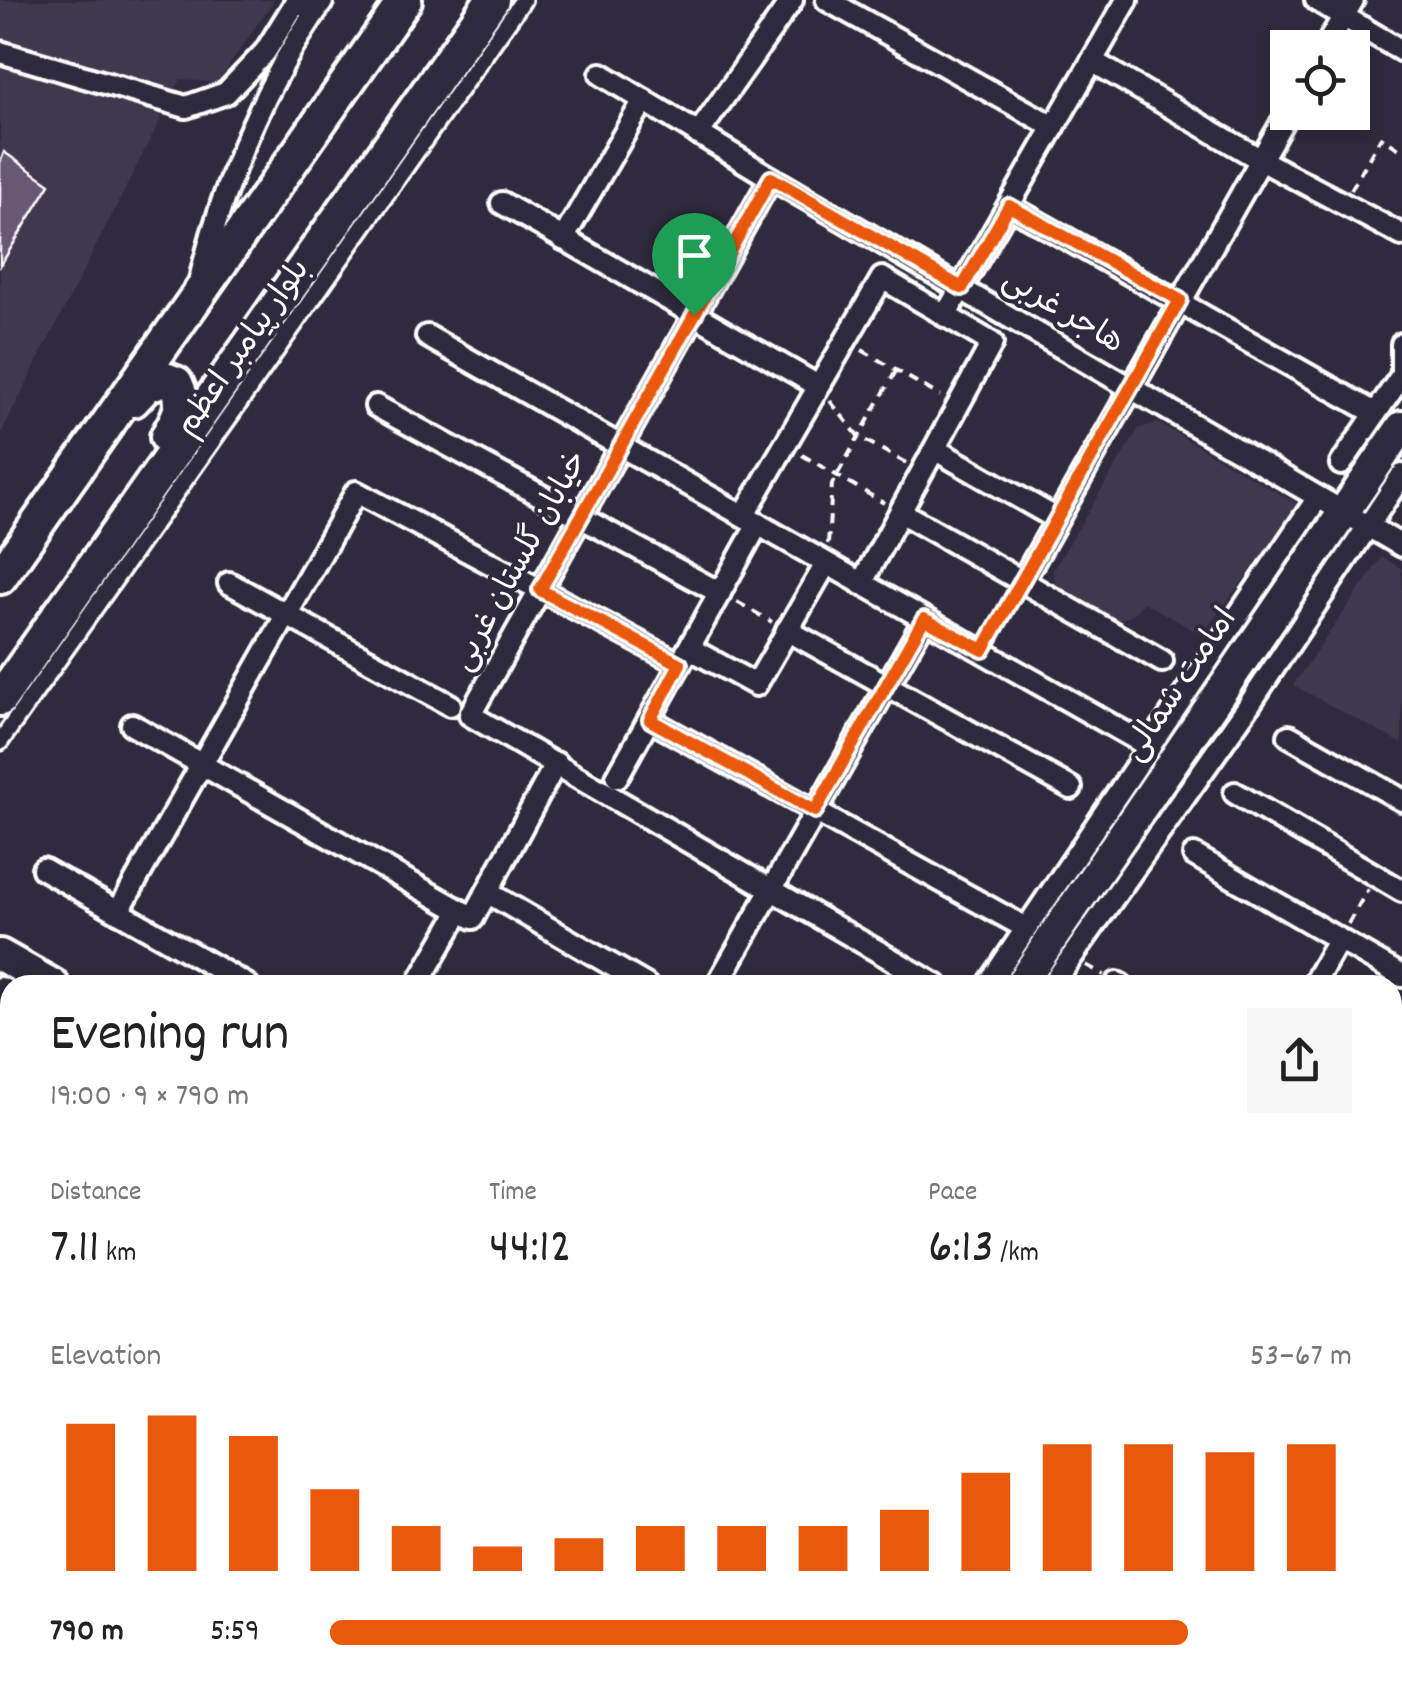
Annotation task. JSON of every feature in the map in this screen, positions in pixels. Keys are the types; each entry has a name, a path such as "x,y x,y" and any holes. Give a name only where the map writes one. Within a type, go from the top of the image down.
{"main road":[{"path":"0,577 404,0"},
{"name":"بلوار پیامبر اعظم","path":"0,700 492,0"},
{"path":"100,436 147,385 165,379 176,383 182,410 101,554"},
{"name":"امامت شمالی","path":"1027,975 1342,513 1389,420"},
{"path":"0,954 36,975"}],"street":[{"path":"0,742 523,0"},
{"path":"698,134 792,0"},
{"path":"828,0 1054,127"},
{"path":"946,316 1127,0"},
{"path":"1316,0 1348,8 1402,51"},
{"path":"0,52 186,107 226,93 264,52 296,2 317,4 240,153 216,215 195,300"},
{"path":"1335,30 1348,8"},
{"path":"1092,61 1261,160 1402,235"},
{"name":"هاجر غربی","path":"601,74 771,178 1402,546"},
{"path":"563,238 644,100"},
{"path":"1023,580 1278,130"},
{"name":"خیابان گلستان غربی","path":"771,178 470,715 919,975"},
{"path":"502,203 818,386"},
{"path":"1009,206 1389,420"},
{"path":"617,778 720,593 785,444 882,278 992,343 861,584"},
{"path":"427,336 1150,748"},
{"path":"1341,464 1389,420 1402,375 1402,344"},
{"path":"376,406 720,593"},
{"path":"936,450 1057,519"},
{"path":"995,975 1150,748 1342,513 1402,475"},
{"path":"118,912 356,492 540,590 756,685 826,564"},
{"path":"902,512 1162,660"},
{"path":"1059,975 1246,710 1342,513"},
{"path":"230,584 450,704"},
{"path":"728,975 771,889 924,619"},
{"path":"787,630 1071,788"},
{"path":"650,720 1026,928"},
{"path":"132,724 466,915"},
{"path":"1289,736 1402,800"},
{"path":"427,975 466,915 487,892 556,764"},
{"path":"1235,793 1402,891"},
{"path":"1194,855 1400,975"},
{"path":"43,869 229,975"},
{"path":"487,892 629,975"},
{"path":"1319,975 1339,940"}],"path":[{"path":"1344,203 1381,137 1402,151"},
{"path":"845,340 958,407"},
{"path":"826,564 832,484 896,371"},
{"path":"818,386 859,436 924,473"},
{"path":"785,444 902,512"},
{"path":"983,650 1023,580"},
{"path":"720,593 787,630"},
{"path":"1339,940 1375,876"},
{"path":"1072,957 1103,975"}],"shaded area":[{"path":"0,0 274,0 217,83 181,79 0,435"},
{"path":"1158,423 1299,505 1202,635 1143,602 1132,616 1113,621 1056,588 1053,570 1139,428"},
{"path":"1382,557 1402,569 1402,744 1293,685"}],"building":[{"path":"4,152 50,184 0,266 0,163"}],"route":[{"path":"771,178 962,288 1009,206 1180,300 983,650 924,619 815,811 650,720 680,664 540,590 694,315 771,178"}]}
